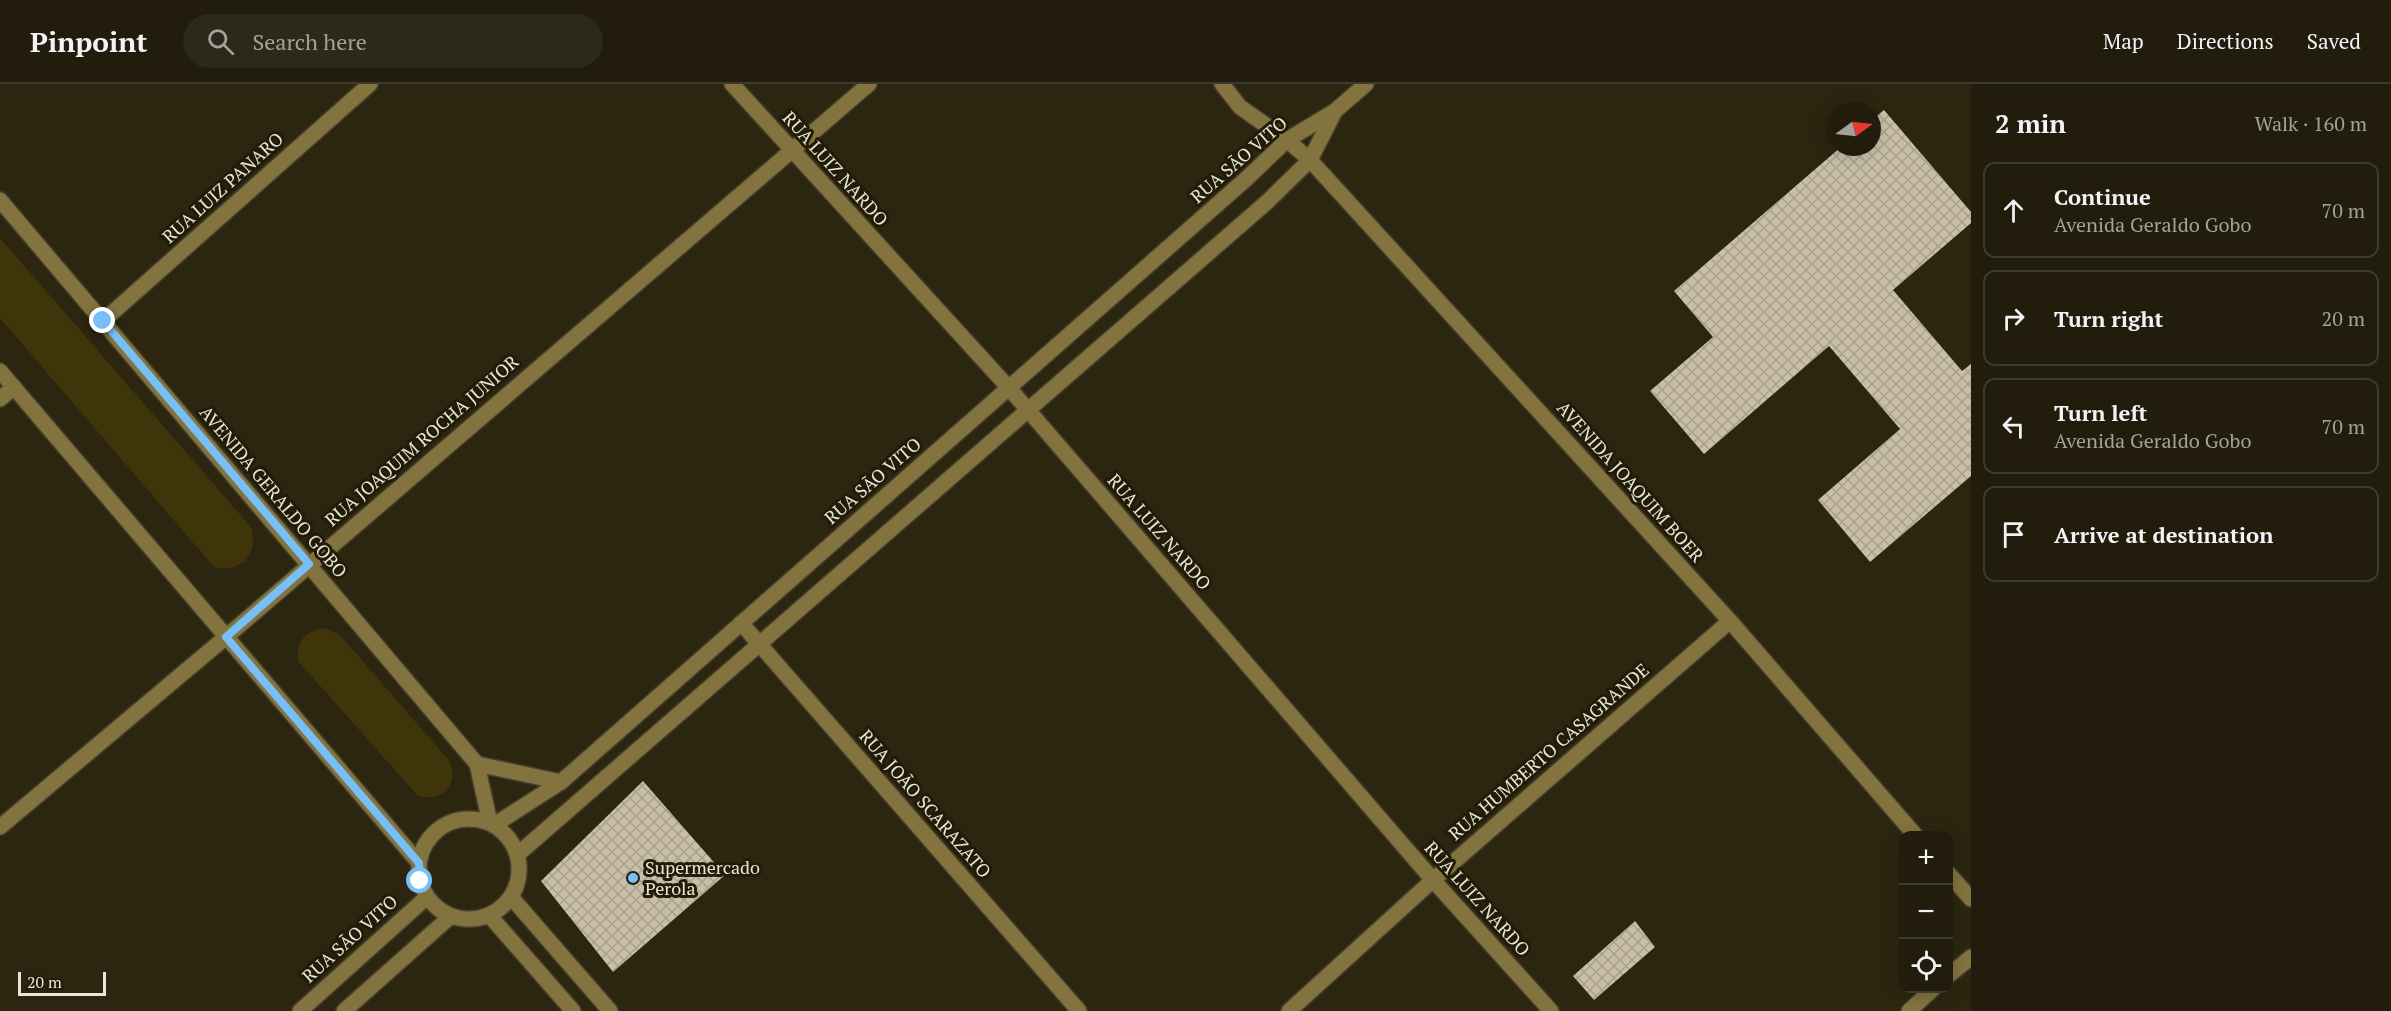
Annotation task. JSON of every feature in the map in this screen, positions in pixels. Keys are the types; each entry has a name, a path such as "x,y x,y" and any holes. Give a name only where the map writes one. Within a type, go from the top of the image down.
{"street":[{"name":"RUA LUIZ PANARO","path":"103,321 370,84"},
{"name":"RUA LUIZ NARDO","path":"732,84 1029,410 1432,880 1551,1011"},
{"name":"RUA JOAQUIM ROCHA JUNIOR","path":"0,827 226,637 869,84"},
{"name":"AVENIDA JOAQUIM BOER","path":"1222,84 1240,107 1311,160 1730,621 1912,831"},
{"path":"517,855 1267,202 1311,160 1335,111 1366,84"},
{"name":"RUA SÃO VITO","path":"492,824 561,782 1245,180 1287,140 1335,111"},
{"name":"AVENIDA GERALDO GOBO","path":"0,200 477,764 492,824"},
{"path":"0,371 419,863"},
{"path":"0,399 14,387"},
{"name":"RUA HUMBERTO CASAGRANDE","path":"1289,1011 1432,880 1730,621"},
{"name":"RUA JOÃO SCARAZATO","path":"741,623 1079,1011"},
{"path":"477,764 561,782"},
{"path":"475,818 492,824 513,843 517,855 519,877 511,897 501,908 489,915 470,920 451,916 427,897 420,881 419,863 423,848 432,834 444,824 459,819 475,818"},
{"path":"1953,879 1971,899"},
{"name":"RUA SÃO VITO","path":"300,1011 427,897"},
{"path":"511,897 610,1011"},
{"path":"489,915 573,1011"},
{"path":"344,1011 451,916"},
{"path":"1953,972 1971,957"},
{"path":"1909,1011 1929,993"}],"shaded area":[{"path":"0,238 251,527 253,545 246,559 240,564 233,567 214,567 0,318"},
{"path":"324,628 339,634 448,759 452,775 451,783 442,793 427,797 418,796 298,661 300,643 303,638 312,631"}],"building":[{"path":"1884,110 1971,212 1971,223 1893,290 1962,371 1971,364 1971,476 1870,562 1818,500 1900,429 1829,346 1704,454 1650,391 1713,337 1674,291 1831,156 1881,156 1881,112"},
{"name":"Supermercado Perola","path":"643,781 725,875 613,972 541,881"},
{"path":"1635,921 1655,947 1594,1000 1573,976"}],"place":[{"name":"Supermercado Perola","path":"633,878"}],"route":[{"path":"103,321 309,564 226,637 419,863 420,881"}]}
